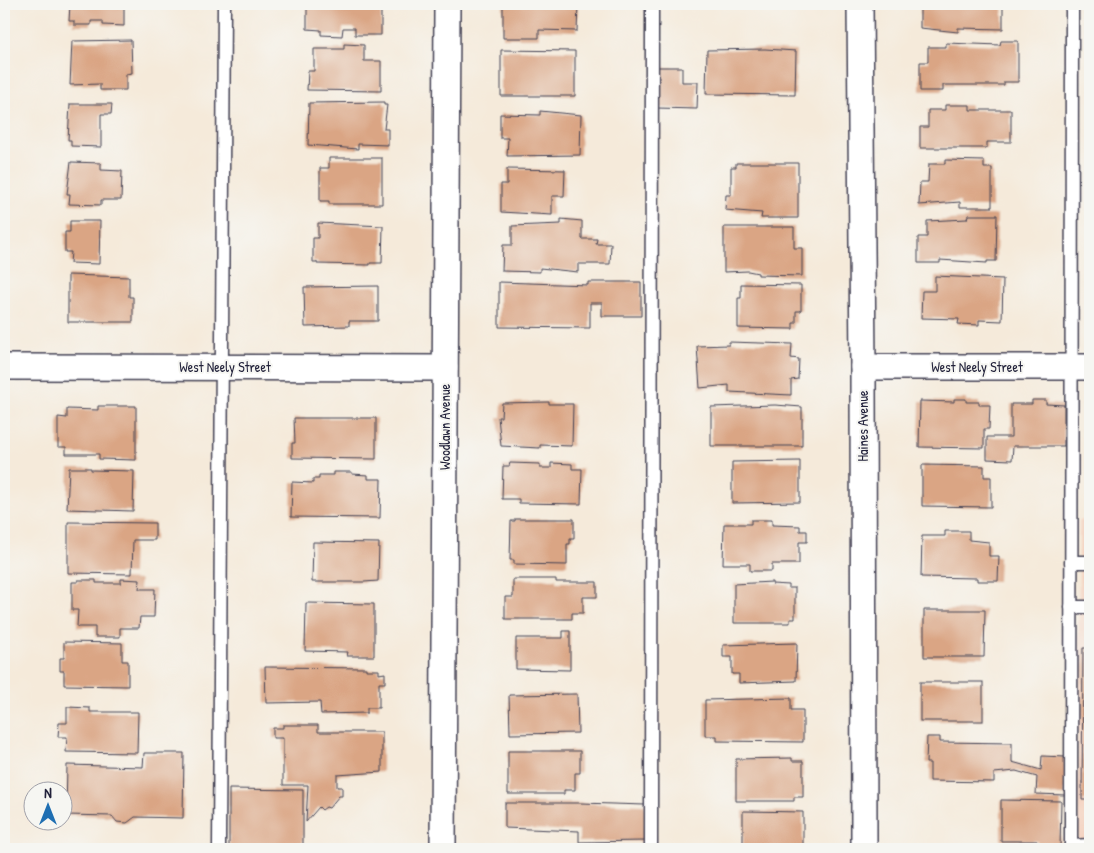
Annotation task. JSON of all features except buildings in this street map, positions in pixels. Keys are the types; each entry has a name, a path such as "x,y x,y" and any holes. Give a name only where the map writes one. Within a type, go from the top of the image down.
{"street":[{"name":"Woodlawn Avenue","path":"443,849 447,4"},
{"name":"Haines Avenue","path":"860,4 864,849"},
{"name":"West Neely Street","path":"4,367 445,368"},
{"name":"West Neely Street","path":"863,367 1081,367"}],"lane":[{"path":"219,849 224,4"},
{"path":"651,849 652,4"},
{"path":"1072,4 1081,367 1071,562 1071,848 1090,846"},
{"path":"1071,562 1090,562"},
{"path":"1071,607 1090,607"}],"shaded area":[{"path":"1079,520 1090,520 1090,849 1078,849"}]}
